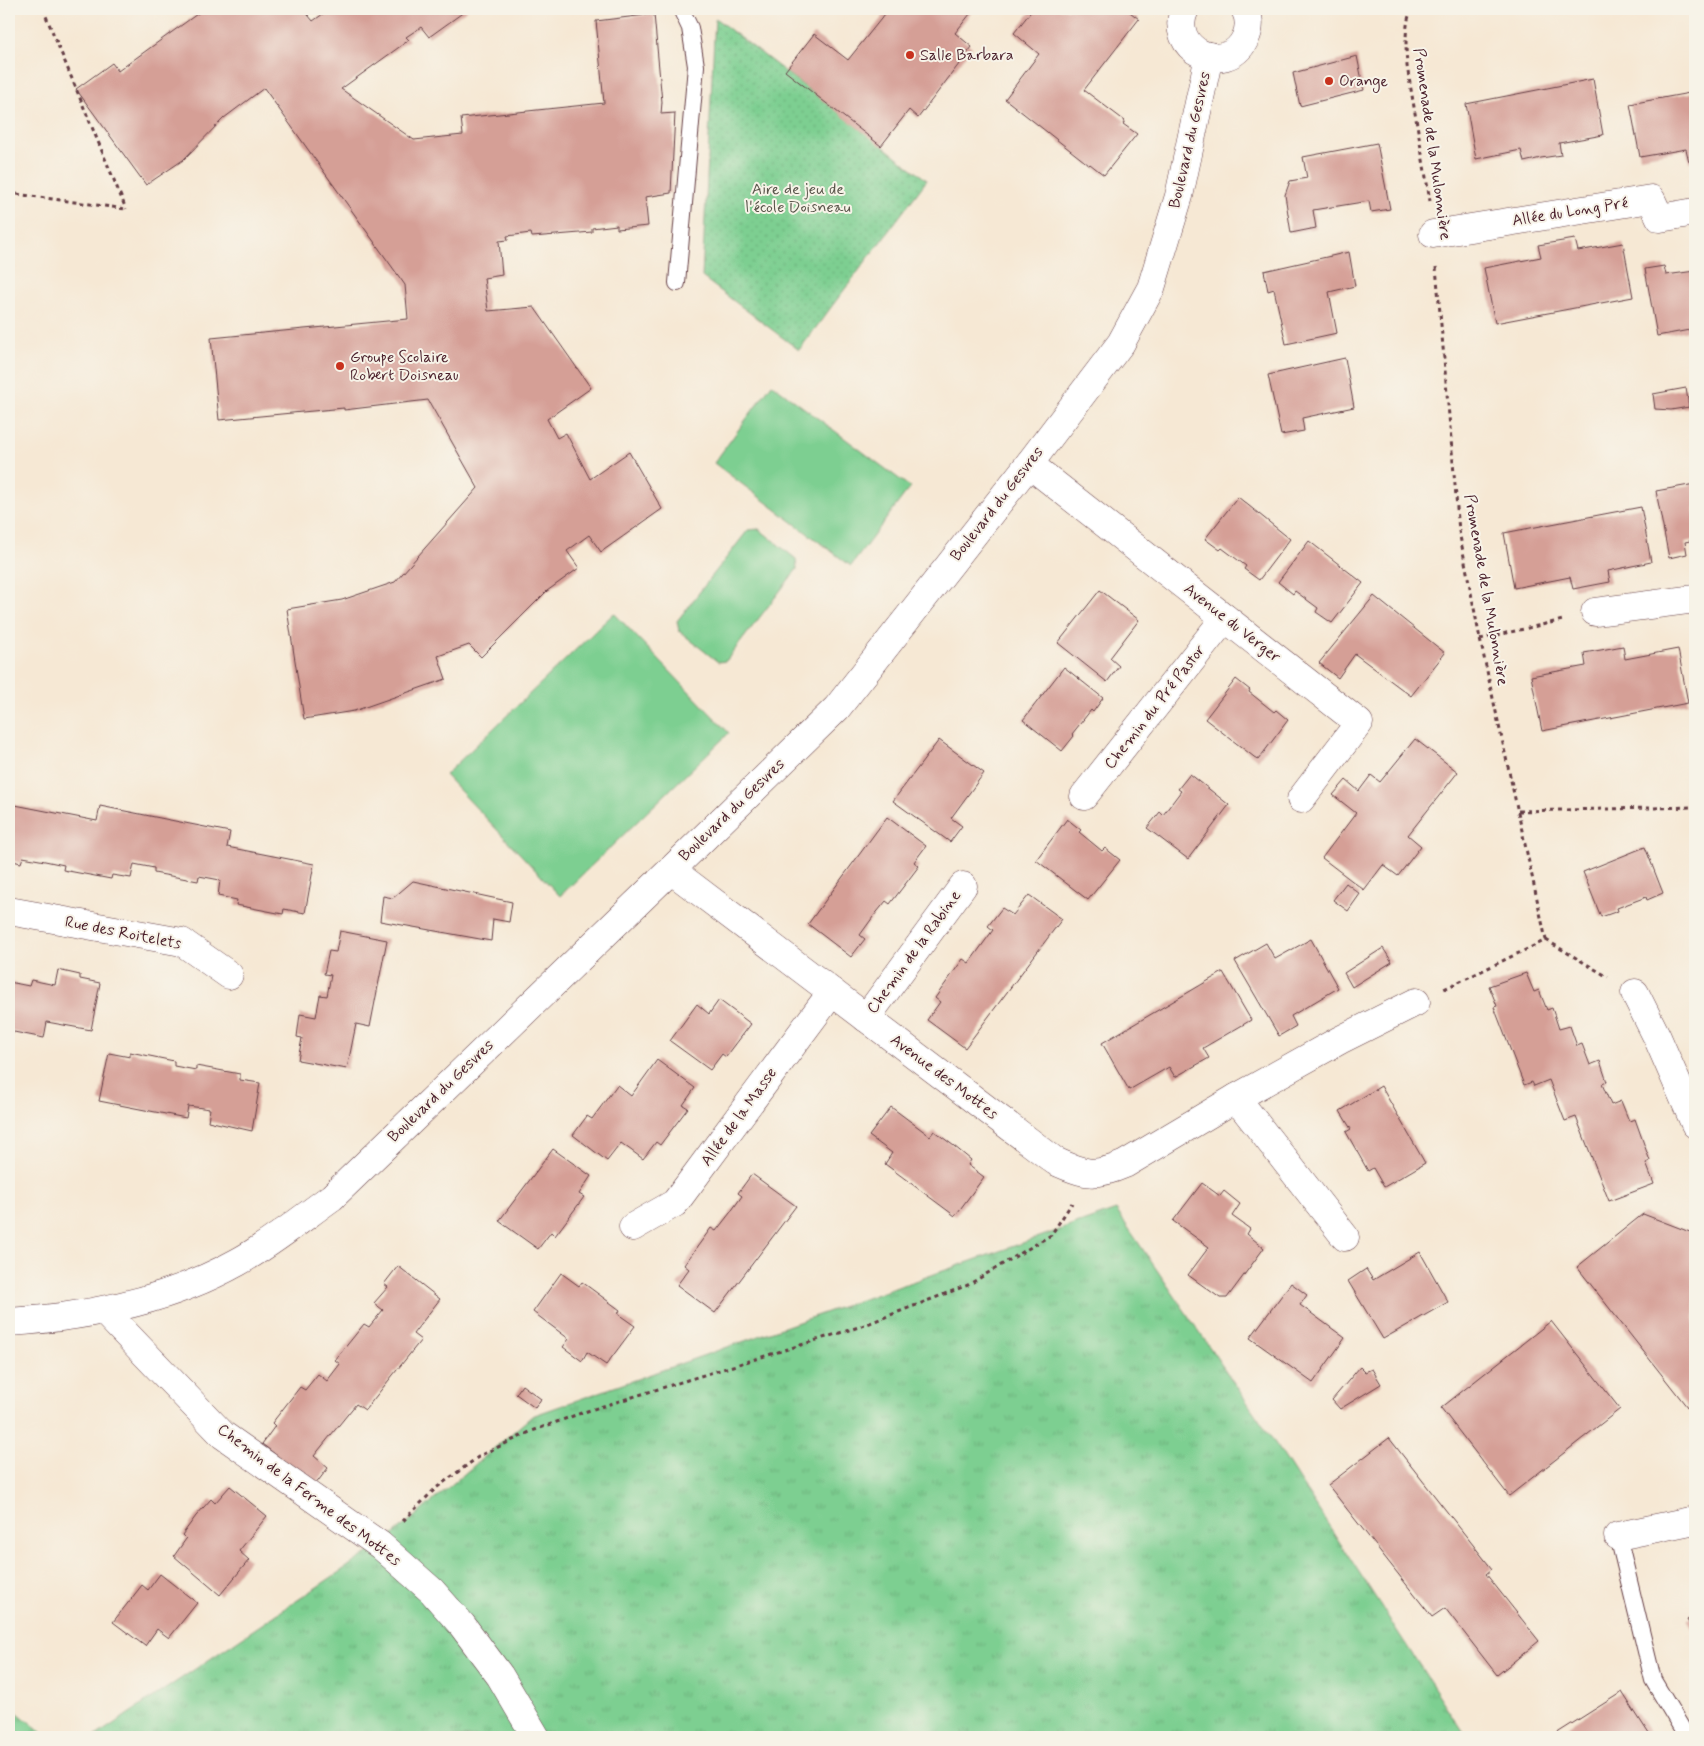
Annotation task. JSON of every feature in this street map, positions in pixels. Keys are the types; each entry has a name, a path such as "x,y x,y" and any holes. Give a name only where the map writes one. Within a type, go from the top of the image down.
{"street":[{"path":"1185,9 1181,20 1184,38 1197,52 1217,57 1227,56 1243,43 1249,24 1249,10"},
{"name":"Boulevard du Gesvres","path":"9,1322 57,1318 104,1311 150,1299 197,1282 239,1262 332,1197 837,708 1029,464 1121,343 1151,288 1179,196 1209,56"},
{"name":"Allée du Long Pré","path":"1433,234 1651,199 1660,218 1695,212"},
{"name":"Avenue du Verger","path":"1029,464 1359,723 1300,799"},
{"path":"1594,612 1695,599"},
{"name":"Chemin du Pré Pastor","path":"1084,796 1226,618"},
{"name":"Avenue des Mottes","path":"671,870 1055,1161 1074,1170 1091,1173 1106,1172 1125,1164 1236,1098 1340,1040 1416,1002"},
{"name":"Chemin de la Rabine","path":"866,1018 963,886"},
{"name":"Rue des Roitelets","path":"9,911 182,942 229,975"},
{"name":"Allée de la Masse","path":"634,1227 675,1204 832,992"},
{"path":"1635,993 1657,1037 1695,1124"},
{"path":"1236,1098 1345,1237"},
{"name":"Chemin de la Ferme des Mottes","path":"104,1311 223,1435 380,1545 432,1591 462,1625 500,1676 536,1737"},
{"path":"1618,1536 1695,1520"}],"lane":[{"path":"677,283 696,66 690,28 682,9"},
{"path":"1618,1536 1653,1680 1687,1737"}],"path":[{"path":"9,193 126,209 43,9"},
{"name":"Promenade de la Mulonnière","path":"1412,9 1409,13 1406,44 1407,66 1430,198 1459,531 1480,639 1546,940"},
{"path":"1480,639 1594,612"},
{"path":"1518,811 1695,807"},
{"path":"1416,1002 1546,940 1635,993"},
{"path":"380,1545 436,1488 481,1455 532,1431 584,1412 862,1326 968,1285 1051,1235 1091,1173"}],"green space":[{"name":"Aire de jeu de l'école Doisneau","path":"715,18 927,180 799,350 702,277"},
{"path":"772,384 910,487 851,566 714,463"},
{"path":"759,529 796,559 797,569 726,661 718,662 679,631 677,621 748,530"},
{"path":"614,613 729,733 560,896 445,775"},
{"path":"1116,1210 1279,1449 1466,1737 94,1737 387,1540 532,1416"},
{"path":"9,1706 48,1737 9,1737"}],"building":[{"path":"204,9 303,9 313,21 330,9 468,9 429,37 421,27 406,37 409,40 341,89 414,140 463,135 461,118 604,103 596,21 654,14 662,102 661,114 675,113 671,193 645,197 648,226 617,229 617,225 592,228 592,232 532,237 531,233 507,236 508,240 499,241 502,275 484,278 488,311 534,307 591,388 547,419 557,438 566,433 590,479 629,452 662,509 601,552 589,535 567,551 579,568 547,591 481,657 469,645 438,656 446,679 354,711 304,719 287,609 342,600 395,582 478,488 428,400 344,410 344,408 219,420 211,338 408,319 405,285 264,88 224,118 183,160 146,185 76,89 112,63 118,71"},
{"path":"889,9 974,9 955,33 972,47 918,118 909,110 881,146 785,71 814,34 848,60"},
{"path":"1033,9 1126,9 1139,19 1084,90 1125,121 1123,124 1137,134 1104,175 1005,99 1039,54 1014,33"},
{"name":"Orange","path":"1357,56 1364,90 1300,106 1293,73"},
{"path":"1593,79 1603,135 1559,143 1561,155 1524,162 1521,150 1476,159 1466,104"},
{"path":"1695,92 1695,161 1689,162 1686,149 1640,157 1630,104"},
{"path":"1377,143 1390,209 1371,212 1369,201 1313,210 1316,228 1291,233 1285,195 1290,181 1307,178 1303,157"},
{"path":"1575,239 1578,251 1623,243 1633,297 1495,323 1484,268 1541,257 1538,245"},
{"path":"1349,252 1355,286 1329,292 1337,333 1286,344 1274,289 1268,291 1264,271"},
{"path":"1664,266 1666,275 1695,271 1695,329 1657,336 1645,269"},
{"path":"1345,358 1354,407 1302,418 1304,431 1281,435 1268,375"},
{"path":"1686,388 1689,407 1671,410 1655,409 1653,394"},
{"path":"1695,484 1695,540 1685,542 1687,554 1669,558 1656,491"},
{"path":"1238,497 1290,539 1259,580 1244,569 1246,566 1222,548 1220,550 1205,539"},
{"path":"1641,507 1651,562 1608,571 1610,582 1573,589 1570,577 1514,588 1504,533"},
{"path":"1309,541 1363,583 1332,623 1316,612 1318,608 1295,591 1293,594 1278,582"},
{"path":"1100,590 1139,620 1110,658 1119,666 1107,682 1058,643"},
{"path":"1374,596 1445,653 1411,696 1355,654 1338,678 1319,663"},
{"path":"1623,646 1625,659 1678,649 1688,703 1542,731 1531,676 1586,666 1584,653"},
{"path":"1064,667 1103,698 1093,712 1091,710 1072,734 1074,736 1062,751 1023,720"},
{"path":"1236,679 1274,712 1276,710 1288,720 1258,760 1205,719"},
{"path":"1415,739 1458,772 1408,835 1421,846 1398,876 1383,865 1364,890 1322,858 1356,813 1333,795 1346,780 1359,791 1371,775 1380,782"},
{"path":"939,740 984,773 951,818 962,826 950,842 893,801"},
{"path":"1190,774 1229,805 1188,859 1147,828 1160,812 1163,815 1181,791 1178,789"},
{"path":"10,804 97,821 100,806 230,832 227,847 314,864 305,913 284,909 283,914 236,905 237,900 218,896 220,880 199,876 198,881 154,873 154,868 134,864 131,878 112,875 111,879 63,870 64,865 45,861 23,857 21,863 9,860"},
{"path":"887,817 926,846 914,862 919,866 890,904 886,901 873,917 860,935 865,939 851,957 808,924"},
{"path":"1067,819 1102,851 1105,848 1120,860 1088,900 1036,860"},
{"path":"1645,847 1663,893 1647,900 1646,897 1617,908 1618,911 1601,917 1583,872"},
{"path":"413,881 512,902 509,922 493,919 491,941 380,921 383,896 393,898"},
{"path":"1346,883 1360,894 1348,911 1333,900"},
{"path":"1029,895 1062,919 965,1048 927,1020 940,1002 935,998 963,959 969,963 993,930 988,926 1002,908 1013,915"},
{"path":"340,931 387,940 370,1027 356,1024 347,1069 298,1060 302,1038 297,1037 300,1014 316,1017 320,995 327,996 331,975 324,974 329,951 336,952"},
{"path":"1311,939 1338,988 1291,1016 1296,1026 1279,1036 1235,961 1266,943 1275,959"},
{"path":"1383,948 1392,962 1352,987 1344,973"},
{"path":"58,970 80,975 80,979 100,983 91,1030 47,1022 44,1038 9,1031 9,982 29,986 31,980 55,985"},
{"path":"1223,972 1251,1020 1203,1048 1209,1058 1175,1077 1169,1067 1129,1090 1102,1043"},
{"path":"1526,973 1534,992 1539,990 1547,1010 1552,1008 1559,1029 1570,1026 1577,1046 1582,1044 1590,1065 1600,1061 1607,1082 1602,1084 1611,1105 1621,1101 1629,1121 1635,1119 1650,1161 1646,1163 1654,1184 1609,1201 1576,1117 1565,1121 1549,1080 1534,1086 1532,1082 1524,1085 1494,1007 1497,1006 1489,986"},
{"path":"719,1000 751,1024 726,1057 722,1054 710,1070 670,1041 697,1004 709,1014"},
{"path":"130,1052 174,1061 174,1066 196,1070 196,1066 240,1074 240,1080 260,1083 252,1131 208,1121 210,1109 188,1106 186,1118 99,1101 109,1053 130,1057"},
{"path":"657,1060 695,1088 683,1105 688,1108 660,1145 656,1142 643,1159 621,1143 607,1161 573,1135 587,1116 592,1119 617,1085 631,1096"},
{"path":"1381,1086 1425,1163 1384,1187 1373,1168 1368,1171 1346,1132 1351,1129 1340,1111"},
{"path":"891,1107 930,1136 934,1131 954,1146 971,1160 968,1165 984,1177 955,1216 885,1164 892,1153 869,1136"},
{"path":"553,1149 591,1176 579,1194 584,1197 555,1236 551,1232 538,1249 499,1221"},
{"path":"752,1174 796,1206 715,1313 677,1285 689,1269 684,1265 711,1228 716,1231 730,1213 742,1196 738,1193"},
{"path":"1202,1183 1220,1196 1224,1191 1240,1204 1232,1216 1250,1229 1247,1234 1264,1248 1227,1298 1220,1298 1188,1275 1209,1247 1173,1221"},
{"path":"1643,1214 1695,1234 1695,1417 1577,1267"},
{"path":"1420,1252 1448,1302 1383,1339 1348,1281 1366,1269 1373,1280"},
{"path":"398,1266 440,1299 413,1334 421,1340 365,1410 356,1404 314,1456 328,1468 315,1485 262,1444 275,1426 272,1423 300,1387 305,1390 318,1374 327,1381 340,1364 335,1360 364,1324 369,1327 383,1310 374,1303 388,1287 384,1284"},
{"path":"561,1273 579,1286 582,1282 620,1310 618,1314 635,1326 606,1365 587,1352 582,1361 563,1347 569,1339 533,1312"},
{"path":"1291,1283 1307,1295 1300,1305 1345,1338 1313,1383 1250,1338"},
{"path":"1551,1321 1620,1409 1509,1496 1441,1408"},
{"path":"1360,1367 1365,1372 1372,1369 1381,1384 1340,1409 1332,1400"},
{"path":"522,1385 541,1399 535,1408 516,1394"},
{"path":"1389,1438 1492,1569 1486,1574 1539,1641 1497,1675 1445,1608 1432,1617 1328,1485"},
{"path":"230,1486 267,1516 239,1551 249,1560 220,1595 174,1556 186,1539 182,1535 196,1516 211,1499 215,1503"},
{"path":"160,1574 197,1603 169,1638 157,1629 145,1646 113,1622 142,1585 148,1590"},
{"path":"1695,1615 1695,1633 1687,1620"},
{"path":"1622,1692 1651,1737 1551,1737"}],"place":[{"name":"Salle Barbara","path":"910,55"},
{"name":"Orange","path":"1329,81"},
{"name":"Groupe Scolaire Robert Doisneau","path":"340,366"}]}
